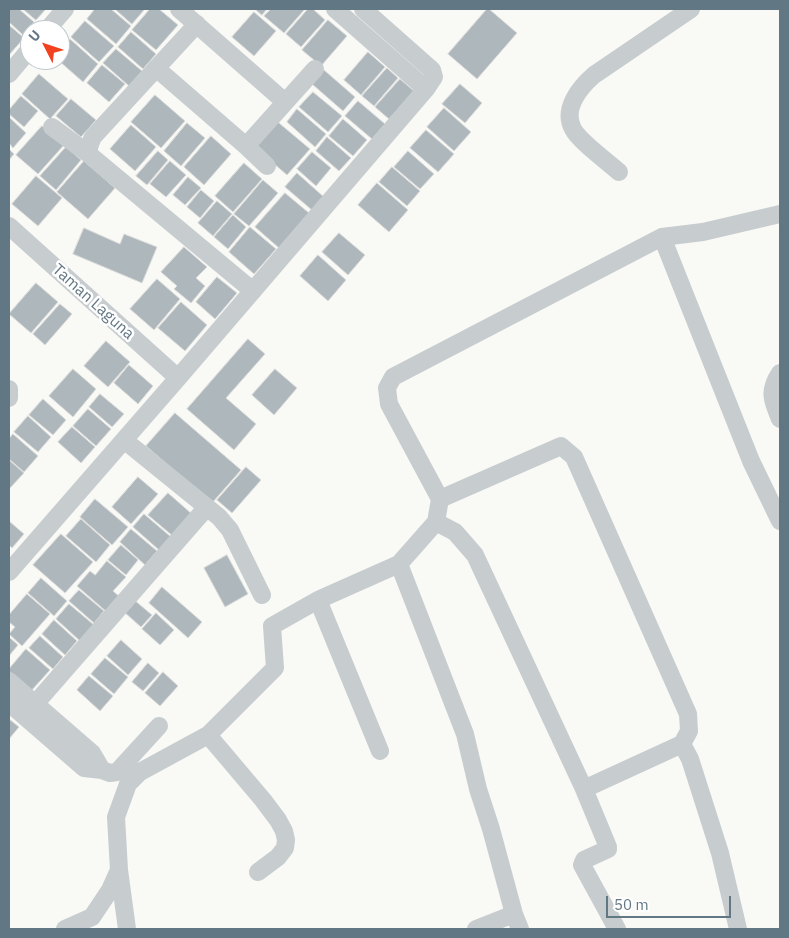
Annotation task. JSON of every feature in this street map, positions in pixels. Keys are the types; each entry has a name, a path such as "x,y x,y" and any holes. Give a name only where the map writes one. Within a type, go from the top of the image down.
{"street":[{"path":"56,20 65,9"},
{"path":"179,9 285,102"},
{"path":"335,9 426,89"},
{"path":"9,572 178,378 426,89 434,77 432,70 363,9"},
{"path":"619,172 573,129 569,118 573,101 586,82 594,75 691,9"},
{"path":"90,156 89,146 93,137 197,24"},
{"path":"9,74 20,61"},
{"path":"156,68 267,166"},
{"path":"246,146 315,69"},
{"path":"52,127 253,290"},
{"path":"127,929 119,870 116,817 128,784 140,772 208,735 275,668 272,626 318,600 399,564 436,522 440,499 389,404 387,388 393,377 662,237 703,232 780,214"},
{"name":"Taman Laguna","path":"9,226 178,378"},
{"path":"662,237 750,461 780,521"},
{"path":"780,373 775,381 772,395 780,419"},
{"path":"9,389 9,398"},
{"path":"124,440 219,517 230,530 262,595"},
{"path":"440,499 561,446 574,457 688,714 689,731 682,744 584,789"},
{"path":"35,704 207,507"},
{"path":"436,522 455,532 475,555 584,789 608,849 584,860 582,864 616,929"},
{"path":"399,564 465,734 476,783 517,922 476,929"},
{"path":"318,600 380,751"},
{"path":"9,681 92,753 102,770"},
{"path":"9,703 84,768 102,770 110,774 117,772 159,726"},
{"path":"208,735 263,800 284,831 285,848 278,857 258,872"},
{"path":"682,744 690,759 720,853 738,929"},
{"path":"65,929 92,917 110,890 119,870"}],"building":[{"path":"9,9 19,9 32,20 20,20 20,32 9,22"},
{"path":"23,9 46,9 36,20"},
{"path":"95,9 111,9 131,26 116,44 87,19"},
{"path":"115,9 145,9 132,24"},
{"path":"150,9 159,9 178,25 156,50 132,30"},
{"path":"255,9 267,9 262,15"},
{"path":"271,9 305,9 284,33 264,16"},
{"path":"308,9 313,9 325,20 301,47 286,34"},
{"path":"487,9 517,33 477,79 448,54"},
{"path":"254,12 276,31 254,56 232,37"},
{"path":"328,20 347,36 321,66 302,50"},
{"path":"85,21 114,46 99,62 71,37"},
{"path":"9,25 20,35 20,43 9,55"},
{"path":"131,32 156,54 143,69 118,47"},
{"path":"70,39 98,64 83,82 69,70"},
{"path":"116,49 142,71 129,86 103,63"},
{"path":"368,52 385,67 361,95 344,80"},
{"path":"102,65 125,84 109,102 87,83"},
{"path":"387,68 398,78 374,106 362,96"},
{"path":"324,70 355,97 343,111 312,84"},
{"path":"39,74 68,99 50,119 22,94"},
{"path":"400,79 414,91 389,119 375,107"},
{"path":"460,84 482,103 465,123 442,104"},
{"path":"313,92 342,116 328,132 299,107"},
{"path":"155,95 185,121 161,148 131,122"},
{"path":"21,96 38,111 24,127 9,114 9,110"},
{"path":"71,99 96,120 81,137 56,116"},
{"path":"358,101 385,124 372,139 345,116"},
{"path":"444,108 471,132 454,151 427,127"},
{"path":"297,109 326,134 315,147 287,122"},
{"path":"9,117 26,133 13,148 9,143"},
{"path":"273,118 310,149 287,175 251,144"},
{"path":"343,119 367,140 353,156 329,136"},
{"path":"187,123 205,138 181,166 164,151"},
{"path":"131,125 156,147 135,171 110,149"},
{"path":"42,126 64,145 38,174 16,155"},
{"path":"426,130 454,154 438,172 410,148"},
{"path":"211,136 231,154 204,185 184,167"},
{"path":"327,137 351,158 339,171 316,151"},
{"path":"66,147 81,160 56,190 40,176"},
{"path":"9,149 14,154 9,160"},
{"path":"158,151 168,160 147,185 136,176"},
{"path":"408,151 434,174 420,189 394,167"},
{"path":"312,152 331,168 316,186 297,169"},
{"path":"84,161 115,188 88,219 57,192"},
{"path":"170,161 186,175 166,197 150,184"},
{"path":"244,163 262,179 233,212 215,196"},
{"path":"392,167 420,191 407,206 379,182"},
{"path":"297,173 325,198 313,211 285,187"},
{"path":"36,176 62,198 38,226 12,204"},
{"path":"188,177 201,188 185,205 173,195"},
{"path":"263,180 278,193 249,226 234,214"},
{"path":"377,183 408,210 389,232 358,205"},
{"path":"201,190 214,201 200,218 187,207"},
{"path":"285,193 309,213 279,248 255,227"},
{"path":"217,201 232,214 213,236 198,223"},
{"path":"233,215 246,227 228,249 214,237"},
{"path":"250,227 276,249 254,274 229,252"},
{"path":"84,228 120,244 124,234 157,247 142,283 73,254"},
{"path":"339,233 365,255 348,275 322,252"},
{"path":"184,247 207,267 196,278 205,286 191,303 174,289 177,286 161,272"},
{"path":"318,255 346,280 328,301 300,276"},
{"path":"217,277 237,293 215,319 196,302"},
{"path":"157,279 180,299 154,330 130,309"},
{"path":"36,283 58,302 31,333 9,314"},
{"path":"181,302 207,325 185,351 158,328"},
{"path":"60,304 72,314 45,345 33,334"},
{"path":"248,339 265,354 226,398 256,424 234,450 187,409"},
{"path":"106,341 130,362 108,387 84,366"},
{"path":"129,365 153,386 138,404 114,383"},
{"path":"73,369 96,389 73,417 49,396"},
{"path":"275,369 297,388 274,415 252,395"},
{"path":"100,394 124,414 112,427 89,407"},
{"path":"43,399 66,420 53,435 29,415"},
{"path":"88,409 111,429 96,446 73,426"},
{"path":"175,413 241,470 212,503 146,446"},
{"path":"28,416 51,437 38,452 14,432"},
{"path":"72,427 95,447 81,463 58,442"},
{"path":"13,434 38,456 24,472 9,459 9,439"},
{"path":"9,460 24,473 10,488 9,487"},
{"path":"246,467 261,480 232,513 217,500"},
{"path":"138,477 158,494 131,524 112,507"},
{"path":"168,493 193,515 174,537 148,515"},
{"path":"95,499 128,527 112,545 80,517"},
{"path":"144,514 171,537 159,550 133,527"},
{"path":"81,519 110,545 96,562 66,536"},
{"path":"9,521 24,534 12,548 9,545"},
{"path":"131,529 157,551 145,565 120,542"},
{"path":"61,534 93,562 65,593 33,565"},
{"path":"121,545 138,560 126,575 108,560"},
{"path":"227,555 248,594 225,607 204,568"},
{"path":"107,561 126,577 113,591 121,598 108,613 77,586 90,571 95,575"},
{"path":"41,578 67,601 54,616 28,593"},
{"path":"162,587 202,622 188,638 149,603"},
{"path":"79,590 104,611 94,623 69,601"},
{"path":"27,594 50,614 22,646 9,634 15,627 9,622 9,615"},
{"path":"133,599 152,615 141,627 123,611"},
{"path":"69,604 94,625 80,641 56,619"},
{"path":"156,613 174,630 160,645 142,629"},
{"path":"54,620 77,641 65,655 42,634"},
{"path":"40,636 63,657 53,669 29,648"},
{"path":"9,637 18,645 9,656"},
{"path":"121,640 142,659 128,675 107,656"},
{"path":"26,649 50,670 31,691 9,672 9,669"},
{"path":"105,658 128,677 114,694 91,674"},
{"path":"148,663 159,673 143,691 132,682"},
{"path":"163,672 178,686 160,706 145,693"},
{"path":"89,676 113,696 100,711 77,690"},
{"path":"9,719 19,727 9,739"}]}
